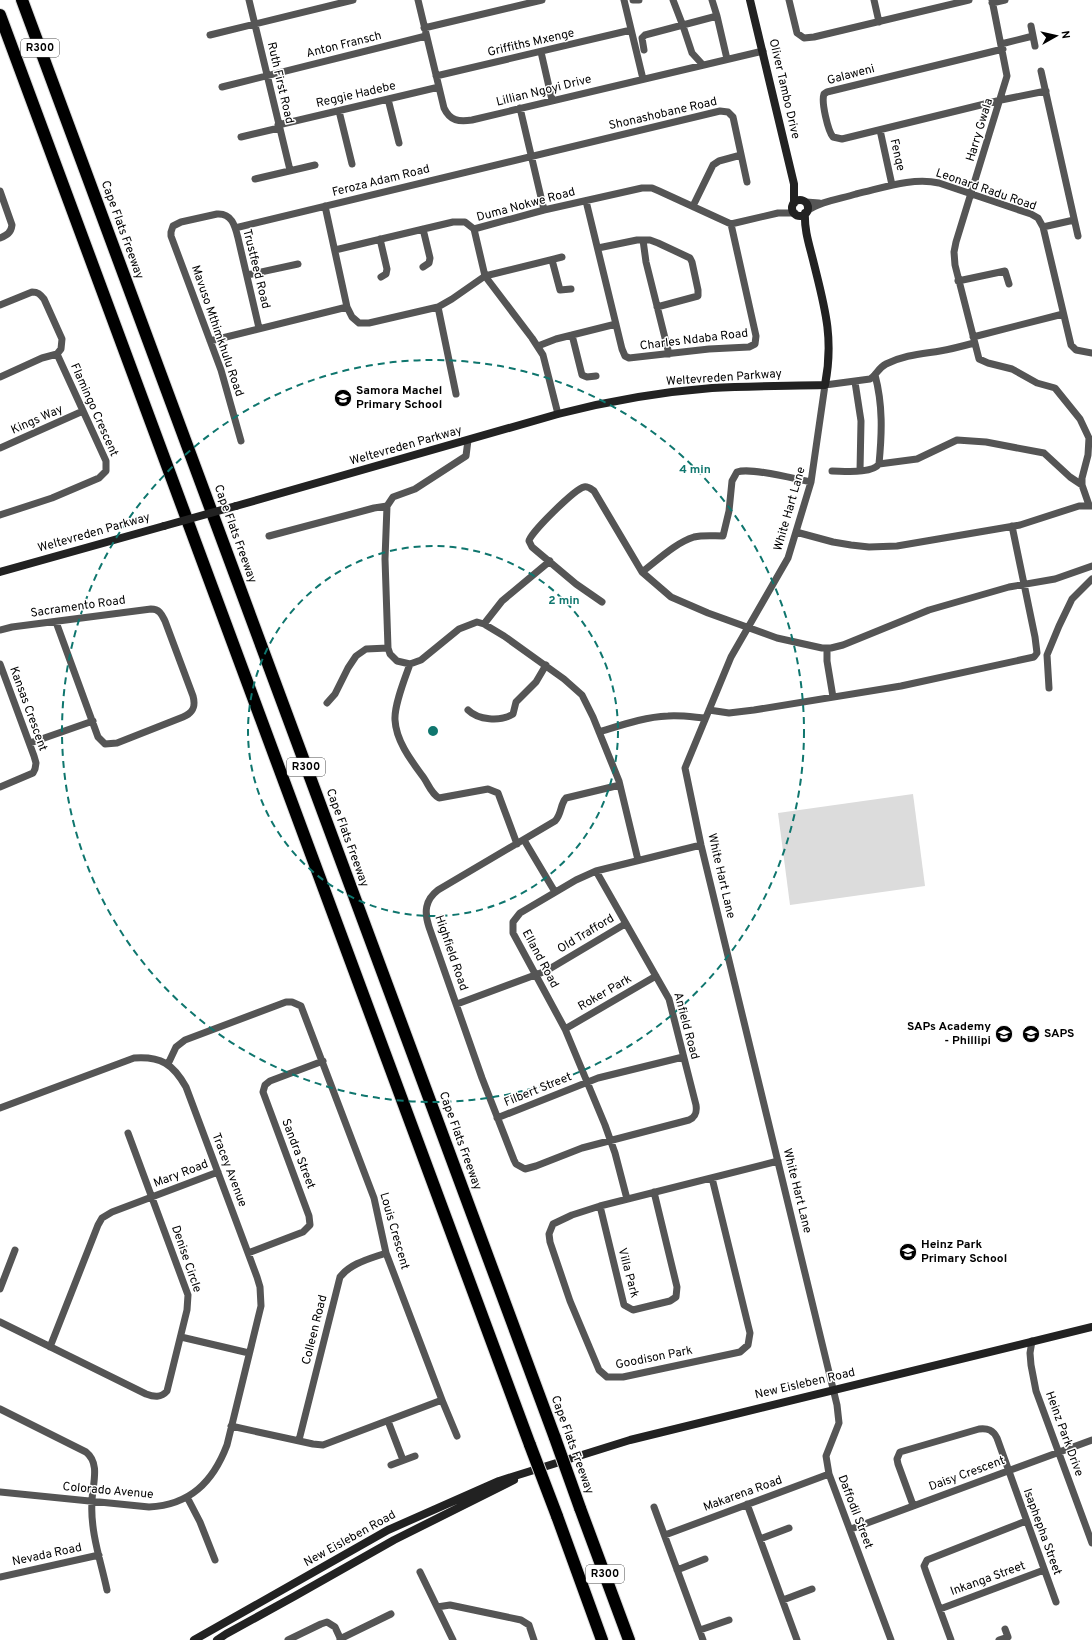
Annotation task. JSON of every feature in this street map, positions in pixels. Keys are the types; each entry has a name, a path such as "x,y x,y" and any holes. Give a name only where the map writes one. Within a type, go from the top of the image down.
{"highway":[{"name":"Cape Flats Freeway","path":"22,0 629,1640"},
{"name":"R300","path":"0,15 602,1640"}],"street":[{"name":"Ruth First Road","path":"249,0 290,170"},
{"path":"210,35 353,0"},
{"name":"Lillian Ngoyi Drive","path":"418,0 446,112 452,119 460,122 763,51"},
{"path":"424,28 542,0"},
{"path":"624,0 643,79"},
{"path":"672,0 692,53 703,65"},
{"path":"712,0 727,59"},
{"name":"Oliver Tambo Drive","path":"750,0 794,184 795,209"},
{"path":"789,0 797,33 804,38 814,37 969,0"},
{"path":"874,0 879,22"},
{"path":"932,0 934,8"},
{"path":"992,2 1004,0"},
{"name":"Harry Gwala","path":"992,2 1007,76 954,252 958,282 979,359 988,363 1012,369 1037,383 1055,388 1080,419 1089,438 1088,455 1082,478 1082,485"},
{"path":"644,50 642,40 643,36 717,16"},
{"path":"1031,26 1035,46"},
{"name":"Griffiths Mxenge","path":"436,76 631,30"},
{"name":"Anton Fransch","path":"222,87 426,36"},
{"path":"1002,46 1033,36"},
{"name":"Galaweni","path":"1002,46 833,90 824,94 822,100 829,132 833,137 842,139 1001,100 1046,91"},
{"path":"541,52 552,100"},
{"path":"1041,71 1078,236"},
{"name":"Reggie Hadebe","path":"241,136 339,110 439,87"},
{"path":"388,99 399,143"},
{"path":"520,108 544,210"},
{"path":"339,110 352,164"},
{"name":"Shonashobane Road","path":"532,156 720,111 728,112 733,117 747,182"},
{"name":"Fenqe","path":"880,130 892,185"},
{"path":"693,206 713,165 719,161 742,155"},
{"name":"Feroza Adam Road","path":"235,228 532,156"},
{"path":"255,179 314,164"},
{"name":"Leonard Radu Road","path":"806,212 823,203 892,185 931,182 1031,214 1038,218 1043,227 1069,340 1074,349 1092,352"},
{"name":"Oliver Tambo Drive","path":"794,184 805,202"},
{"name":"Duma Nokwe Road","path":"558,414 547,368 538,346 485,276 474,229 544,210 642,188 659,191 731,224"},
{"path":"0,191 12,225 8,234 0,238"},
{"path":"795,209 799,200 805,202 808,207 806,212 806,231"},
{"name":"Charles Ndaba Road","path":"586,201 622,349 625,356 633,358 709,349 749,347 755,344 756,336 731,224"},
{"name":"Leonard Radu Road","path":"805,202 823,203"},
{"path":"325,206 348,307 352,318 359,323 369,323 438,307 452,300 485,276 562,257"},
{"path":"795,209 801,215 806,212"},
{"path":"731,224 795,209"},
{"path":"795,209 806,231 829,330 830,356 825,385 870,379 876,375 881,367 901,358 914,354 948,350 973,340 1063,314"},
{"name":"Trustfeed Road","path":"171,229 173,226 181,222 217,214 222,214 229,217 235,228 259,328"},
{"path":"1043,227 1074,220"},
{"path":"335,250 459,221 465,222 474,229"},
{"name":"Mavuso Mthimkhulu Road","path":"171,229 171,236 225,383 241,441"},
{"path":"423,229 430,258 429,263 423,267"},
{"path":"380,239 387,269 386,274 381,277"},
{"path":"598,248 643,240 658,242 686,255 692,262 698,296 657,307"},
{"path":"643,240 646,262 669,354"},
{"path":"552,260 560,290 571,289"},
{"path":"246,275 298,264"},
{"path":"958,282 1005,271 1009,284"},
{"name":"Flamingo Crescent","path":"0,306 32,292 36,292 44,298 62,339 61,349 57,354 106,461 106,471 103,475 52,498 0,515"},
{"path":"210,341 348,307"},
{"path":"438,307 456,394"},
{"path":"538,346 548,341 616,324"},
{"path":"572,335 582,375 587,377 596,376"},
{"path":"0,377 42,358 57,354"},
{"path":"876,375 880,391 882,414 879,464"},
{"path":"855,382 861,421 860,471"},
{"name":"Weltevreden Parkway","path":"0,572 558,414 624,400 711,388 825,385"},
{"name":"White Hart Lane","path":"825,385 811,482 788,558 731,658 685,768 701,845 833,1390"},
{"name":"Kings Way","path":"0,448 83,411"},
{"path":"468,440 466,456 415,489 393,497 388,506 385,559 388,648 390,654 397,661 410,664 421,660 459,629 477,622 484,624 546,665 582,695 588,706 621,787 638,860"},
{"path":"796,532 842,544 869,547 911,544 1032,522 1079,506 1091,506 1082,485 1070,477 1044,453 986,442 966,440 954,441 917,459 879,464 875,468 860,471 832,471"},
{"path":"642,572 669,551 689,539 700,536 723,536 729,511 732,481 737,472 758,472 811,482"},
{"path":"602,602 576,584 532,547 529,541 529,537 577,491 587,487 594,492 599,499 642,572 671,597 748,628 796,643 827,648 843,644 929,610 1024,584 1054,579 1092,566"},
{"path":"269,536 302,529 374,508 388,506"},
{"path":"1012,526 1037,649 1034,657"},
{"path":"484,624 502,601 550,561"},
{"path":"1049,688 1046,658 1072,599 1092,579"},
{"name":"Sacramento Road","path":"0,630 151,609 159,611 165,621 193,696 195,705 194,709 183,718 113,744 105,744 101,741 93,721"},
{"path":"30,743 93,721 56,622"},
{"path":"327,703 335,694 356,656 366,649 388,648"},
{"path":"827,648 827,660 833,697"},
{"path":"708,710 738,713 901,686 1034,657 1046,658"},
{"name":"Kansas Crescent","path":"0,664 36,763 33,773 0,787"},
{"path":"410,664 396,706 395,720 405,751 426,780 434,795 439,798 488,789 498,793 520,842 555,892"},
{"path":"468,710 474,715 484,718 502,718 513,714 516,702 536,682 546,665"},
{"path":"599,732 635,721 661,716 705,718"},
{"name":"Highfield Road","path":"482,1078 426,918 427,904 432,894 438,890 555,821 559,817 566,798 621,787"},
{"name":"Elland Road","path":"627,1199 611,1141 587,1082 565,1029 513,933 513,922 520,913 585,875 638,860 701,845"},
{"name":"Anfield Road","path":"596,871 669,999 696,1105 696,1114 693,1118 611,1141"},
{"name":"Old Trafford","path":"457,1004 536,975 626,924"},
{"name":"Roker Park","path":"565,1029 656,976"},
{"name":"Louis Crescent","path":"168,1064 176,1048 185,1040 278,1005 292,1002 297,1003 304,1011 374,1198 386,1253 457,1436"},
{"name":"Filbert Street","path":"497,1118 587,1082 683,1057"},
{"path":"0,1108 134,1058 152,1059 168,1064"},
{"name":"Sandra Street","path":"248,1253 303,1232 310,1225 309,1216 263,1092 265,1085 270,1081 323,1061"},
{"name":"Tracey Avenue","path":"168,1064 182,1079 186,1087 260,1287 261,1296 259,1311 221,1461"},
{"name":"Filbert Street","path":"482,1078 514,1160 516,1164 525,1169 582,1148 611,1141"},
{"name":"Denise Circle","path":"50,1347 146,1394 156,1397 161,1396 167,1391 187,1310 188,1295 128,1133"},
{"path":"600,1206 778,1161"},
{"name":"Mary Road","path":"152,1197 218,1172"},
{"name":"Goodison Park","path":"600,1206 556,1221 550,1229 549,1234 550,1242 570,1301 593,1357 603,1375 614,1378 623,1377 740,1352 748,1345 750,1333 712,1178"},
{"name":"Villa Park","path":"600,1206 624,1305 632,1310 636,1310 670,1301 676,1297 677,1287 654,1192"},
{"path":"0,1322 50,1347 81,1266 102,1218 112,1212 152,1197"},
{"path":"0,1289 16,1250"},
{"name":"Colleen Road","path":"299,1440 340,1277 346,1269 386,1253"},
{"name":"New Eisleben Road","path":"194,1640 388,1530 498,1481 525,1474 576,1456 623,1442 1092,1327"},
{"path":"181,1337 249,1354"},
{"name":"Heinz Park Drive","path":"1028,1342 1035,1386 1092,1543"},
{"name":"Daffodil Street","path":"833,1390 837,1405 839,1423 826,1456 829,1474 851,1529 891,1640"},
{"path":"231,1426 323,1445 442,1400"},
{"path":"0,1409 86,1452 91,1456 95,1470 92,1501 93,1526 107,1590"},
{"path":"388,1421 403,1460"},
{"name":"Isaphepha Street","path":"913,1505 898,1464 898,1455 900,1452 979,1429 991,1430 997,1438 1056,1602"},
{"name":"Daisy Crescent","path":"851,1529 1058,1451 1092,1440"},
{"path":"391,1465 415,1456"},
{"name":"Colorado Avenue","path":"0,1492 148,1507 161,1507 187,1497 208,1480 221,1461"},
{"name":"New Eisleben Road","path":"217,1640 394,1540 500,1488 525,1474"},
{"name":"Makarena Road","path":"665,1535 829,1474"},
{"path":"187,1497 200,1522 215,1560"},
{"path":"747,1504 797,1640"},
{"path":"654,1507 704,1640"},
{"path":"951,1640 924,1566 927,1560 1026,1521"},
{"path":"760,1539 789,1528"},
{"name":"Nevada Road","path":"0,1577 99,1555"},
{"path":"677,1570 705,1560"},
{"name":"Inkanga Street","path":"940,1609 1044,1570"},
{"path":"420,1572 453,1640"},
{"path":"783,1600 812,1589"},
{"path":"437,1607 450,1605 521,1620 529,1625 534,1640"},
{"path":"288,1640 327,1622 335,1627 341,1640 391,1614"},
{"path":"700,1630 729,1620"},
{"path":"999,1640 1008,1637 1005,1629"}],"shaded area":[{"path":"913,794 925,886 790,905 778,813"}],"place":[{"name":"Samora Machel Primary School","path":"343,398"},
{"name":"SAPs Academy - Phillipi","path":"1004,1034"},
{"name":"SAPS","path":"1031,1034"},
{"name":"Heinz Park Primary School","path":"908,1252"}]}
